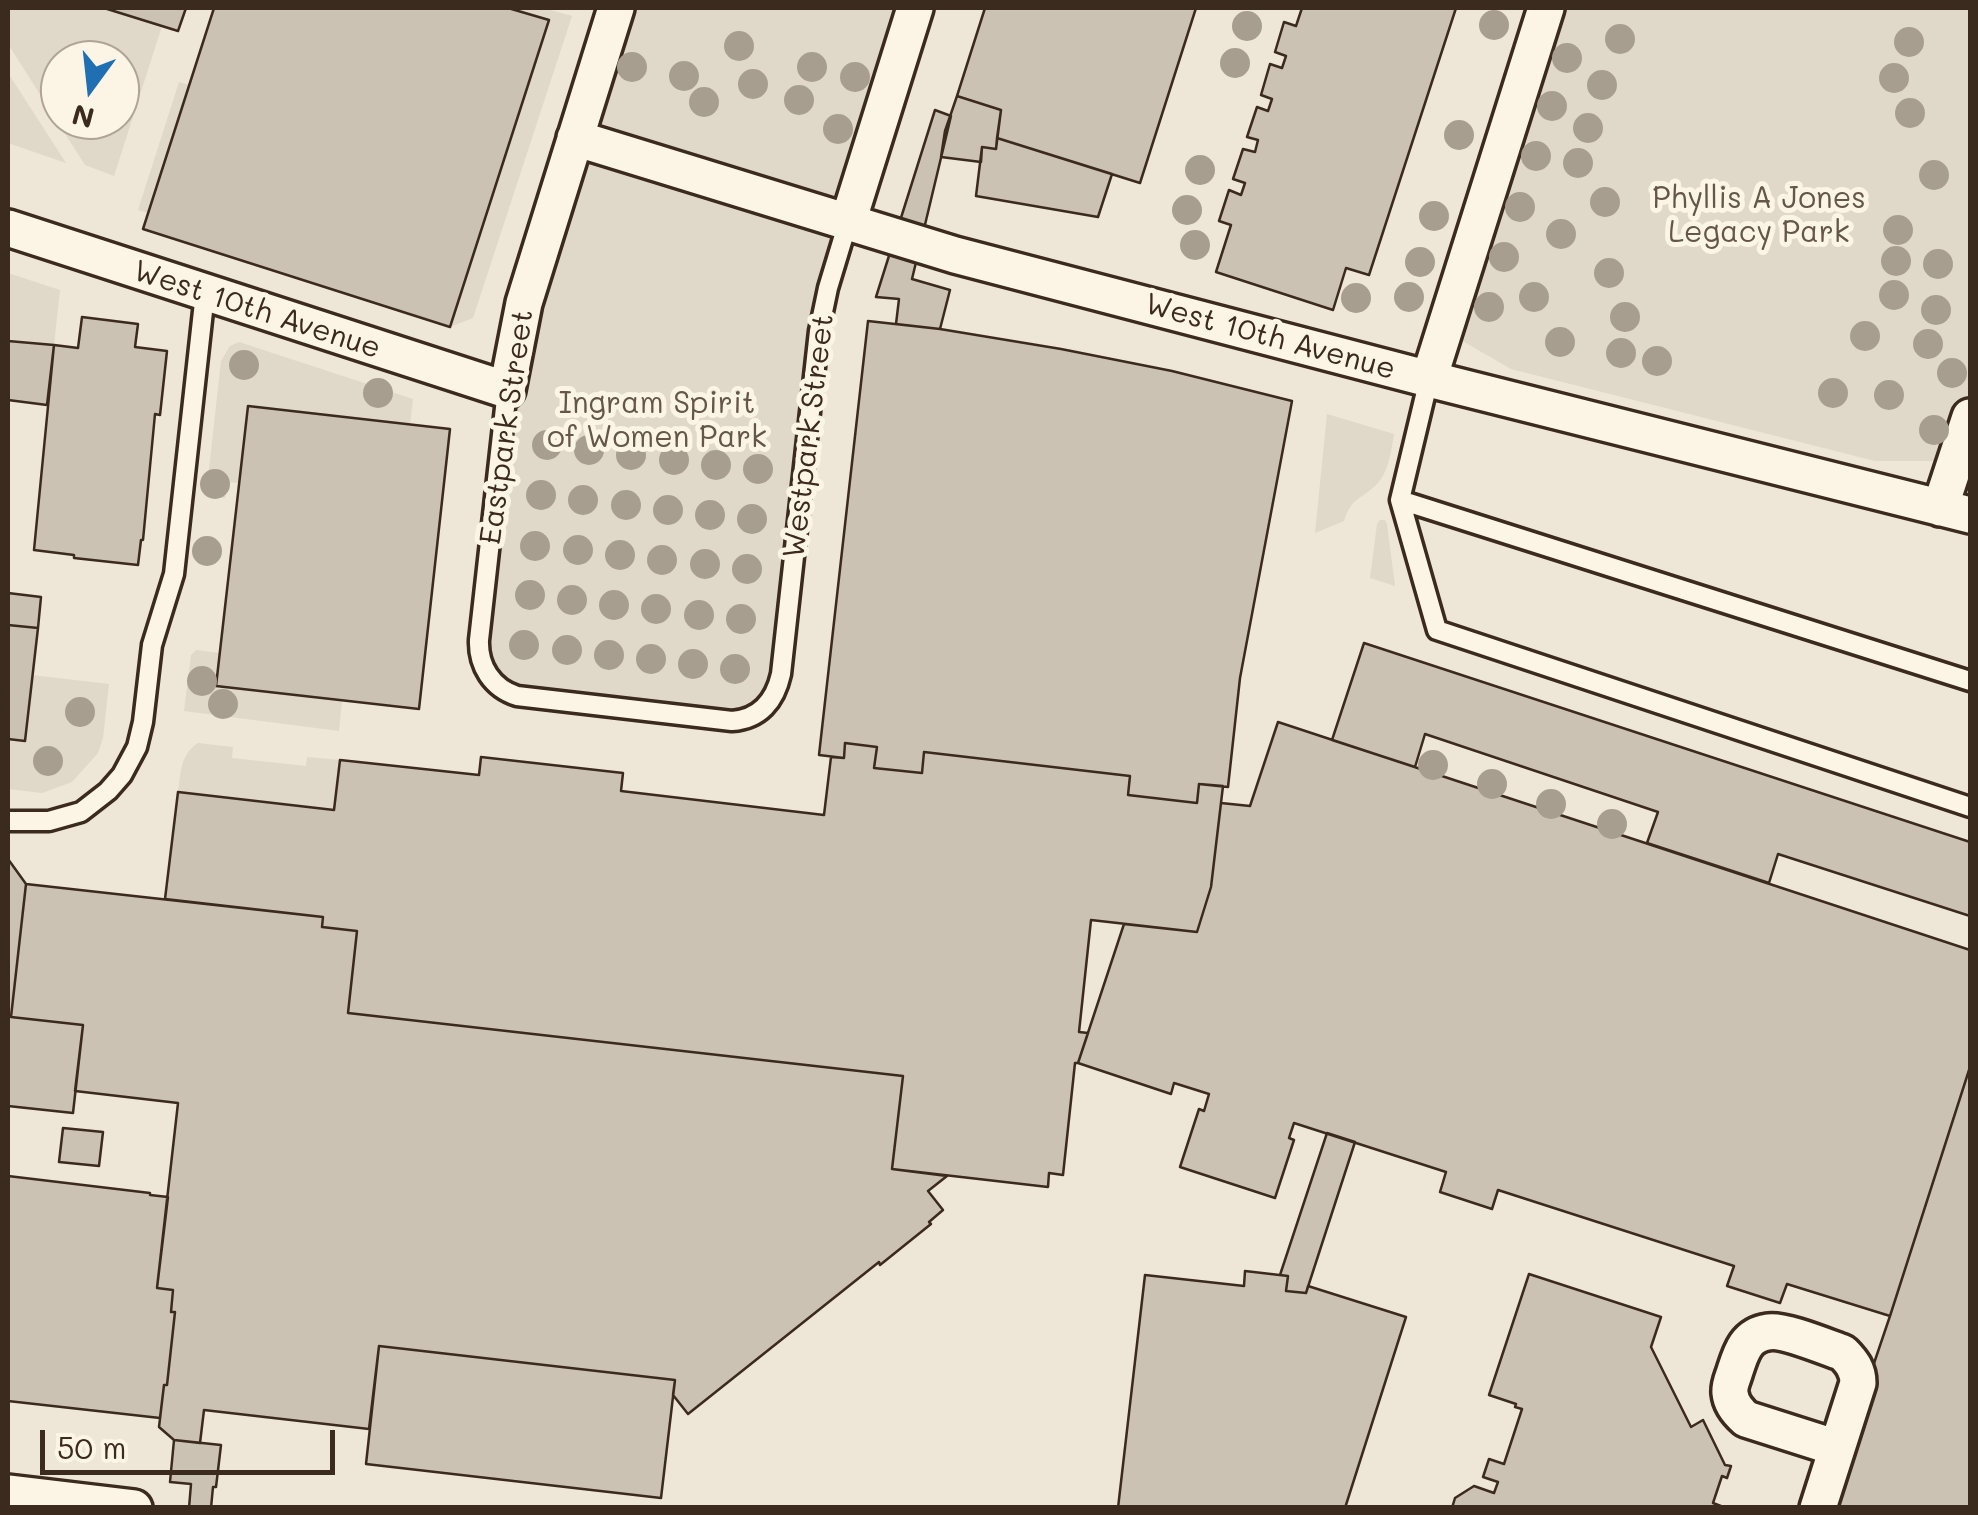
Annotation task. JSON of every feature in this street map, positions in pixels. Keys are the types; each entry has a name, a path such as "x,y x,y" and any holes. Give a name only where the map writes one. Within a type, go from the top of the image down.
{"street":[{"name":"Eastpark Street","path":"507,390 524,303 616,8"},
{"name":"Westpark Street","path":"848,222 915,8"},
{"path":"1430,379 1546,8"},
{"name":"West 10th Avenue","path":"575,138 955,255 1955,512"},
{"name":"West 10th Avenue","path":"8,228 507,390"},
{"path":"1955,512 1970,416"},
{"path":"1818,1508 1838,1448"},
{"path":"8,1494 134,1508"}],"lane":[{"name":"Westpark Street","path":"603,706 737,720 760,712 772,698 784,650 819,332 848,222"},
{"path":"8,821 49,821 81,812 122,775 137,747 152,646 174,574 205,293"},
{"path":"1430,379 1400,500 1436,630 1970,808"},
{"name":"Eastpark Street","path":"507,390 480,659 493,681 512,695 603,706"},
{"path":"1400,500 1970,680"}],"shaded area":[{"path":"8,8 1970,8 1970,1507 8,1508"}],"green space":[{"path":"8,8 104,8 162,26 140,95 140,40 40,40 40,94 8,44"},
{"path":"508,8 543,8 572,16 473,318 450,327 549,20"},
{"name":"Ingram Spirit of Women Park","path":"616,8 915,8 834,265 779,682 752,716 517,696 483,666 507,390"},
{"name":"Phyllis A Jones Legacy Park","path":"1546,8 1970,8 1970,417 1956,461 1875,461 1511,369 1445,331"},
{"path":"8,73 40,123 40,140 51,140 66,163 8,143"},
{"path":"179,82 189,85 148,213 138,210"},
{"path":"69,140 126,140 114,176 85,165"},
{"path":"8,273 60,290 54,345 8,341"},
{"path":"239,342 413,399 410,424 248,406 239,483 227,482 225,498 206,496 221,361 230,346"},
{"path":"1327,414 1394,434 1389,462 1380,481 1353,504 1344,521 1315,533"},
{"path":"1380,520 1387,524 1395,586 1370,578"},
{"path":"196,650 220,653 217,686 342,700 339,731 184,711 191,655"},
{"path":"32,675 109,684 98,753 72,782 42,793 8,789 8,739 25,740"},
{"path":"198,743 233,747 232,758 306,766 307,757 340,760 334,810 178,792 185,759"}],"building":[{"path":"104,8 186,8 178,31"},
{"path":"214,8 508,8 549,20 450,327 143,229"},
{"path":"985,8 1196,8 1140,183 997,138 1001,110 957,96"},
{"path":"1302,8 1456,8 1369,275 1346,268 1333,310 1216,272 1231,225 1219,221 1229,190 1241,195 1245,183 1233,179 1243,149 1255,152 1258,140 1247,137 1257,107 1268,111 1272,99 1261,95 1270,64 1282,68 1286,56 1275,52 1284,22 1296,26"},
{"path":"957,96 1001,110 996,149 982,147 981,162 941,157"},
{"path":"935,110 951,116 912,279 950,290 940,329 896,324 899,299 876,297"},
{"path":"997,138 1112,174 1098,217 976,196 982,147 996,149"},
{"path":"82,317 138,324 135,347 167,351 160,415 155,414 138,565 34,550 54,345 78,348"},
{"path":"868,321 1061,349 1292,401 1240,678 1228,787 1199,784 1197,803 1128,795 1130,776 924,752 922,773 874,768 877,747 845,743 844,758 819,755"},
{"path":"8,341 54,345 47,405 8,400"},
{"path":"248,406 450,429 419,709 216,686"},
{"path":"8,593 41,597 38,628 8,625"},
{"path":"8,625 38,628 25,741 8,739"},
{"path":"1364,643 1970,842 1970,916 1778,854 1769,883 1647,843 1658,812 1425,734 1415,767 1332,740"},
{"path":"1278,722 1970,950 1970,1067 1890,1316 1787,1284 1780,1303 1727,1286 1734,1266 1498,1190 1492,1209 1440,1192 1446,1172 1294,1123 1289,1138 1294,1140 1275,1198 1180,1167 1199,1109 1204,1111 1209,1094 1174,1083 1171,1094 1078,1063 1124,924 1197,932 1211,887 1221,803 1250,806"},
{"path":"845,743 877,747 874,768 922,773 924,752 1130,776 1128,795 1197,803 1199,784 1223,786 1211,887 1197,932 1091,920 1079,1032 1088,1033 1075,1063 1063,1175 1049,1173 1048,1187 892,1169 903,1076 348,1013 357,931 322,927 323,917 165,899 178,792 334,810 340,760 479,775 481,757 623,773 621,791 824,815 831,757 844,758"},
{"path":"8,859 26,884 11,1017 83,1025 73,1113 8,1106"},
{"path":"26,884 323,917 322,927 357,931 348,1013 903,1076 892,1169 947,1176 928,1191 943,1210 880,1265 879,1262 688,1414 673,1395 675,1380 379,1346 369,1429 204,1410 200,1443 174,1440 159,1427 175,1312 171,1312 173,1290 157,1288 178,1103 75,1091 83,1025 11,1017"},
{"path":"1970,1067 1970,1508 1825,1508 1890,1316"},
{"path":"63,1128 103,1132 99,1166 59,1162"},
{"path":"1327,1133 1355,1142 1306,1293 1286,1291 1288,1276 1280,1275"},
{"path":"8,1176 168,1197 157,1288 173,1290 171,1312 175,1312 160,1418 8,1401"},
{"path":"1245,1271 1288,1276 1286,1291 1306,1293 1308,1286 1406,1317 1345,1508 1118,1508 1145,1275 1244,1286"},
{"path":"1529,1274 1661,1317 1651,1347 1691,1427 1703,1420 1725,1465 1731,1466 1727,1478 1722,1476 1713,1503 1726,1508 1452,1508 1455,1498 1474,1486 1494,1493 1498,1482 1483,1477 1489,1459 1504,1464 1522,1409 1489,1395"},
{"path":"379,1346 675,1380 661,1498 366,1464"},
{"path":"174,1440 221,1445 211,1508 189,1508 191,1484 170,1482"}]}
